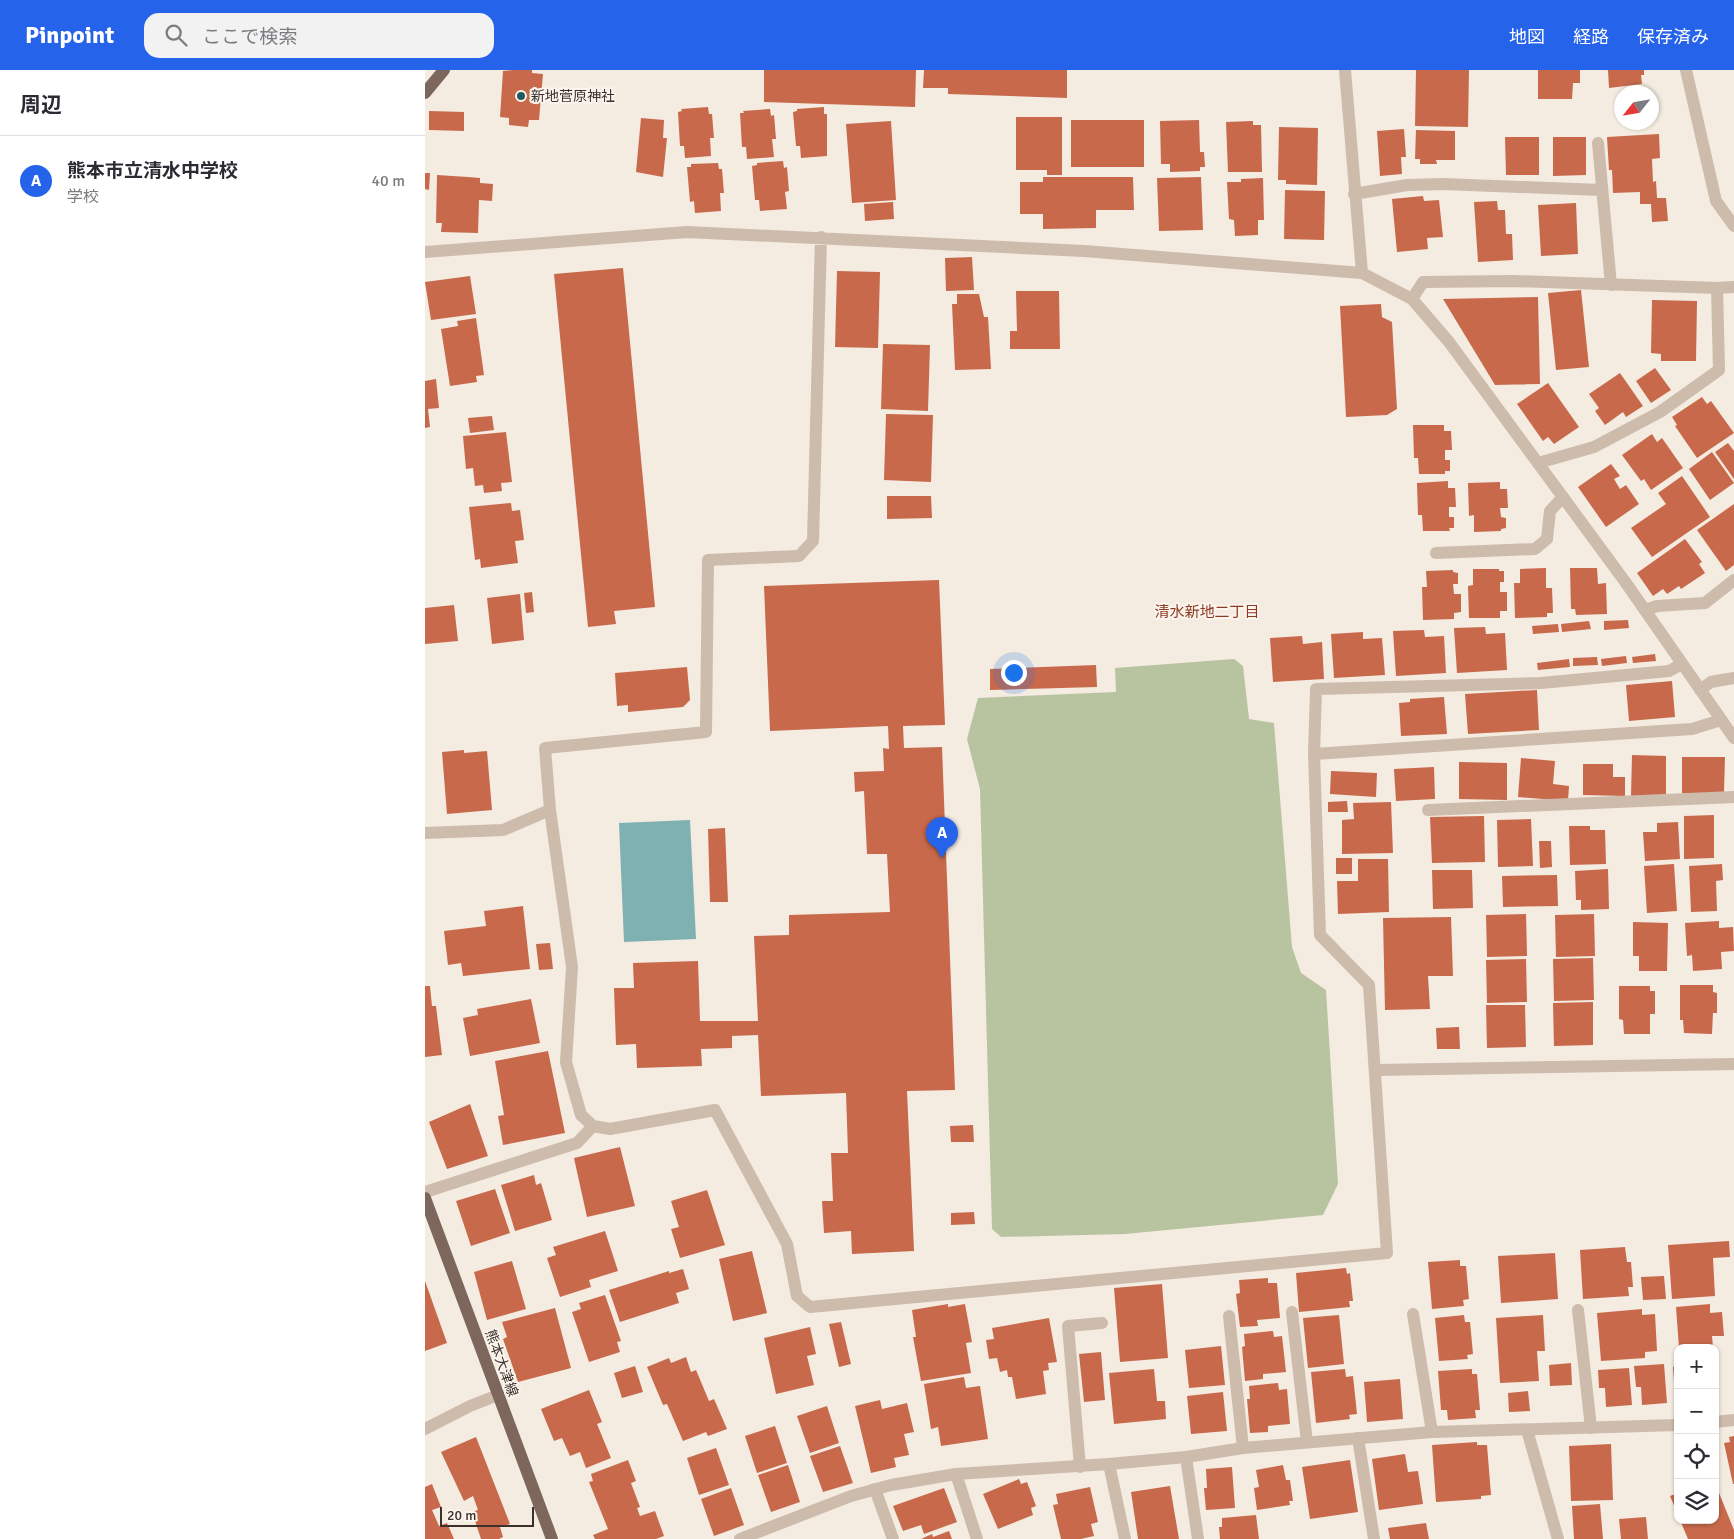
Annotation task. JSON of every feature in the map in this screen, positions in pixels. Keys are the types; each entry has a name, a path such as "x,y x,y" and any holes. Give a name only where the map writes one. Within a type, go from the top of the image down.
{"main road":[{"path":"425,93 444,70"},
{"name":"熊本大津線","path":"425,1198 552,1539"}],"street":[{"path":"1345,70 1362,273"},
{"path":"1686,70 1717,201 1734,226"},
{"path":"1598,143 1611,284"},
{"path":"1354,194 1407,185 1443,184 1601,190"},
{"path":"425,252 687,232 1084,251 1362,273 1412,299 1449,342 1645,610 1734,738"},
{"path":"821,237 813,541 799,556 708,560 705,732 545,748 550,810 572,967 566,1062 581,1115 593,1126 610,1129 715,1110 787,1244 797,1296 810,1307 1387,1253 1369,985 1320,935 1314,754 1317,689 1541,683 1669,671 1682,664"},
{"path":"1412,299 1423,282 1514,281 1717,288 1734,286"},
{"path":"1538,463 1594,447 1660,412 1719,370 1717,288"},
{"path":"1436,553 1535,549 1547,539 1550,511 1563,497"},
{"path":"1645,610 1657,606 1705,603 1734,580"},
{"path":"1700,690 1711,682 1734,678"},
{"path":"1314,754 1692,729 1721,720"},
{"path":"1428,810 1734,797"},
{"path":"425,833 503,830 550,810"},
{"path":"1376,1070 1734,1064"},
{"path":"425,1192 577,1143 593,1126"},
{"path":"1578,1310 1591,1428"},
{"path":"1292,1312 1307,1442"},
{"path":"1413,1314 1432,1432"},
{"path":"1229,1316 1243,1448"},
{"path":"1080,1466 1068,1326 1102,1323"},
{"path":"425,1429 470,1406 498,1395"},
{"path":"1719,1422 1734,1420"},
{"path":"740,1539 851,1496 875,1489 956,1474 1109,1464 1186,1457 1243,1448 1432,1432 1674,1425"},
{"path":"1527,1430 1558,1539"},
{"path":"1357,1438 1374,1539"},
{"path":"1186,1457 1198,1539"},
{"path":"1109,1464 1125,1539"},
{"path":"956,1474 977,1539"},
{"path":"875,1489 893,1539"}],"green space":[{"path":"1234,659 1243,666 1249,719 1274,723 1292,947 1301,973 1326,990 1338,1184 1323,1215 1125,1234 1001,1237 992,1229 980,789 967,739 978,698 1116,692 1115,668"}],"water":[{"path":"690,820 696,939 624,942 619,823"}],"building":[{"name":"新地菅原神社","path":"532,70 532,73 543,74 539,120 529,120 528,127 509,125 509,118 500,117 503,71"},
{"path":"764,70 916,70 915,107 764,102"},
{"path":"924,70 1067,70 1067,98 948,94 948,88 923,88"},
{"path":"1416,70 1469,70 1468,127 1415,126"},
{"path":"1538,70 1580,70 1580,83 1573,83 1572,99 1538,99"},
{"path":"1608,70 1644,70 1644,75 1641,75 1642,84 1614,85 1614,87 1609,88"},
{"path":"708,107 709,114 712,114 714,138 710,138 711,156 685,158 684,146 680,146 678,112 682,111 681,109"},
{"path":"824,107 824,114 827,114 827,156 801,158 800,146 796,146 793,112 797,111 797,109"},
{"path":"770,109 771,116 774,115 776,139 772,139 774,157 747,159 746,147 742,147 740,113 744,113 743,111"},
{"path":"429,111 464,112 464,131 429,130"},
{"path":"1016,117 1062,117 1062,175 1047,175 1047,170 1016,170"},
{"path":"641,118 664,120 663,138 667,138 663,177 636,172"},
{"path":"1071,120 1144,120 1144,167 1071,167"},
{"path":"1199,120 1200,152 1204,152 1205,167 1200,167 1200,171 1170,172 1170,164 1161,164 1160,121"},
{"path":"891,121 896,200 852,203 846,124"},
{"path":"1253,121 1253,125 1261,125 1262,172 1228,172 1226,122"},
{"path":"1279,127 1318,128 1317,185 1286,184 1286,180 1278,180"},
{"path":"1404,129 1406,157 1401,157 1402,174 1380,176 1377,131"},
{"path":"1416,130 1455,131 1455,160 1436,160 1437,164 1420,164 1420,159 1415,159"},
{"path":"1659,134 1660,158 1652,159 1653,182 1656,181 1657,198 1666,198 1668,221 1652,222 1651,204 1640,204 1640,192 1613,193 1612,170 1609,170 1607,137"},
{"path":"1505,137 1539,137 1539,175 1506,175"},
{"path":"1553,137 1586,137 1586,175 1553,176"},
{"path":"783,161 784,168 787,167 789,191 785,192 787,209 760,211 759,200 755,200 752,166 757,165 757,163"},
{"path":"718,163 719,169 722,169 724,193 720,193 721,211 695,213 694,201 690,202 687,167 691,167 691,164"},
{"path":"425,173 430,173 429,190 425,189"},
{"path":"437,175 480,178 480,183 493,184 492,201 479,200 478,233 441,232 442,223 436,223"},
{"path":"1043,177 1133,177 1134,210 1096,210 1096,228 1043,229 1043,214 1020,214 1020,182 1043,182"},
{"path":"1201,177 1203,230 1159,231 1157,178"},
{"path":"1263,178 1264,220 1258,220 1258,235 1235,236 1234,220 1229,219 1227,182 1241,182 1241,179"},
{"path":"1285,190 1325,191 1324,240 1284,239"},
{"path":"1423,196 1424,201 1439,200 1443,237 1427,238 1428,249 1397,252 1392,199"},
{"path":"1497,201 1498,210 1505,210 1506,234 1512,234 1513,260 1478,262 1474,202"},
{"path":"893,202 894,219 865,221 864,204"},
{"path":"1576,203 1578,254 1541,256 1538,205"},
{"path":"972,257 974,290 946,291 945,258"},
{"path":"623,268 655,607 614,611 616,624 588,627 554,274"},
{"path":"837,271 880,272 878,348 835,347"},
{"path":"470,276 476,314 431,320 425,282"},
{"path":"1581,290 1589,367 1556,370 1548,293"},
{"path":"1016,291 1059,291 1060,349 1010,349 1010,331 1017,331"},
{"path":"957,294 979,294 984,317 988,317 991,369 955,370 952,304 957,304"},
{"path":"1538,297 1540,384 1495,385 1443,299"},
{"path":"1652,300 1697,301 1696,361 1661,361 1661,354 1651,353"},
{"path":"1381,304 1382,317 1392,322 1397,409 1387,415 1346,417 1340,306"},
{"path":"476,318 484,375 476,376 477,382 450,386 441,329 458,326 457,321"},
{"path":"883,344 930,345 928,411 881,409"},
{"path":"1655,368 1671,390 1651,403 1636,381"},
{"path":"1620,373 1643,406 1626,417 1623,412 1605,425 1595,411 1599,408 1589,394"},
{"path":"436,379 439,408 428,409 430,427 425,428 425,381"},
{"path":"1548,383 1579,427 1554,444 1548,437 1543,441 1517,404"},
{"path":"1702,397 1707,404 1711,401 1734,433 1697,458 1675,426 1677,425 1672,417"},
{"path":"886,414 933,415 931,482 884,480"},
{"path":"492,416 494,430 470,433 468,418"},
{"path":"1413,425 1444,425 1444,431 1451,431 1452,450 1445,450 1445,460 1450,460 1450,471 1445,471 1445,474 1419,474 1418,458 1414,458"},
{"path":"506,432 512,482 501,483 502,491 484,493 483,485 475,486 473,468 466,469 463,436"},
{"path":"1652,434 1657,442 1662,438 1683,468 1651,490 1644,479 1641,481 1622,455"},
{"path":"1728,443 1734,451 1734,479 1715,452"},
{"path":"1712,452 1734,483 1710,500 1689,469"},
{"path":"1611,464 1620,476 1614,479 1620,489 1626,485 1639,504 1606,527 1578,487"},
{"path":"1682,476 1710,517 1652,557 1631,528 1666,504 1658,493"},
{"path":"1448,481 1448,488 1455,488 1456,507 1449,507 1449,517 1454,517 1454,528 1449,528 1450,531 1423,531 1422,515 1418,515 1417,483"},
{"path":"1500,482 1500,489 1507,489 1508,508 1500,508 1501,517 1506,518 1506,528 1501,529 1501,531 1474,532 1474,515 1469,516 1468,483"},
{"path":"887,496 931,496 932,518 887,519"},
{"path":"511,503 512,511 520,510 524,540 515,541 518,563 481,568 480,559 475,560 469,507"},
{"path":"1734,504 1734,565 1726,571 1697,530"},
{"path":"1685,539 1702,562 1699,564 1705,573 1681,589 1679,586 1667,594 1663,589 1653,596 1637,573"},
{"path":"1546,568 1546,588 1552,588 1553,613 1547,613 1547,617 1515,618 1514,583 1520,583 1520,569"},
{"path":"1570,568 1597,568 1598,584 1606,583 1607,614 1576,615 1575,609 1571,609"},
{"path":"1473,569 1499,569 1499,571 1504,571 1504,582 1500,582 1500,592 1507,592 1507,611 1500,611 1500,618 1469,618 1468,586 1473,585"},
{"path":"1453,570 1453,572 1458,573 1458,584 1453,584 1454,594 1461,594 1461,612 1454,613 1454,619 1423,620 1422,587 1427,587 1426,571"},
{"path":"939,580 945,725 903,726 904,748 942,747 955,1090 907,1091 914,1251 852,1254 851,1231 824,1233 822,1201 833,1201 831,1153 848,1153 846,1093 761,1096 758,1035 732,1036 732,1048 701,1049 702,1066 637,1068 636,1044 616,1045 614,988 634,988 633,963 698,961 700,1021 758,1021 754,936 789,935 789,915 890,912 887,854 867,854 864,791 855,792 854,772 884,771 883,748 889,749 888,726 770,731 764,586"},
{"path":"532,592 534,612 526,613 524,593"},
{"path":"520,594 524,640 492,644 487,598"},
{"path":"454,605 458,641 425,644 425,608"},
{"path":"1628,620 1629,628 1604,630 1604,621"},
{"path":"1589,621 1591,629 1562,632 1561,624"},
{"path":"1558,624 1559,632 1533,634 1532,626"},
{"path":"1485,627 1486,634 1505,633 1507,670 1457,673 1454,628"},
{"path":"1424,630 1425,637 1444,636 1446,673 1396,676 1393,631"},
{"path":"1363,632 1363,639 1382,638 1385,675 1334,678 1331,634"},
{"path":"1302,636 1303,644 1322,642 1324,679 1273,682 1270,638"},
{"path":"1655,654 1656,661 1633,663 1632,657"},
{"path":"1626,656 1627,663 1602,666 1601,659"},
{"path":"1597,657 1598,665 1573,666 1573,658"},
{"path":"1569,659 1570,667 1538,670 1537,663"},
{"path":"1096,665 1097,687 990,690 990,669"},
{"path":"687,667 690,700 683,707 628,712 628,705 617,706 615,673"},
{"path":"1672,681 1675,717 1629,721 1626,685"},
{"path":"1537,690 1539,730 1468,734 1465,694"},
{"path":"1444,697 1447,734 1401,736 1399,703 1410,702 1410,699"},
{"path":"464,750 464,753 487,751 492,810 447,814 442,752"},
{"path":"1632,755 1666,756 1666,797 1631,796"},
{"path":"1682,757 1725,757 1724,793 1682,793"},
{"path":"1521,758 1555,761 1553,784 1569,786 1568,801 1518,797"},
{"path":"1459,762 1507,763 1507,800 1459,799"},
{"path":"1583,764 1613,764 1613,777 1625,777 1625,796 1583,795"},
{"path":"1434,767 1435,799 1396,801 1394,769"},
{"path":"1331,771 1377,773 1376,797 1330,794"},
{"path":"1347,801 1348,812 1328,812 1328,802"},
{"path":"1391,802 1393,853 1342,854 1342,820 1354,819 1353,803"},
{"path":"1714,815 1714,858 1684,859 1684,816"},
{"path":"1484,816 1485,862 1432,863 1430,817"},
{"path":"1531,819 1533,866 1498,867 1497,820"},
{"path":"1678,822 1680,859 1645,861 1643,832 1657,832 1657,823"},
{"path":"1569,826 1590,826 1590,830 1605,830 1606,864 1570,865"},
{"path":"725,828 728,902 710,902 708,829"},
{"path":"1539,841 1551,841 1552,867 1540,868"},
{"path":"1336,858 1352,858 1352,874 1336,874"},
{"path":"1358,859 1388,859 1389,912 1338,914 1337,881 1358,881"},
{"path":"1674,864 1677,911 1647,913 1644,866"},
{"path":"1722,864 1723,880 1716,881 1717,911 1691,912 1689,866"},
{"path":"1608,869 1609,909 1581,910 1581,900 1576,900 1575,871"},
{"path":"1432,870 1472,870 1473,908 1433,909"},
{"path":"1557,875 1558,906 1503,907 1502,876"},
{"path":"523,906 530,969 463,976 461,963 448,965 444,931 486,926 484,911"},
{"path":"1526,914 1527,956 1487,957 1486,915"},
{"path":"1594,914 1595,956 1556,957 1555,915"},
{"path":"1451,917 1453,976 1428,976 1430,1009 1385,1010 1383,918"},
{"path":"1719,921 1719,928 1733,927 1734,951 1721,952 1722,969 1693,971 1692,955 1687,956 1685,923"},
{"path":"1633,922 1668,923 1667,971 1639,971 1639,956 1633,956"},
{"path":"550,943 553,969 539,970 536,944"},
{"path":"1593,958 1594,1000 1554,1001 1553,959"},
{"path":"1526,959 1527,1002 1487,1003 1486,960"},
{"path":"1680,985 1713,985 1713,992 1717,993 1717,1013 1713,1013 1712,1034 1684,1033 1683,1020 1680,1020"},
{"path":"425,986 430,986 432,1006 436,1006 442,1055 425,1057"},
{"path":"1619,986 1650,986 1650,991 1655,991 1655,1014 1650,1014 1650,1034 1624,1034 1623,1020 1619,1019"},
{"path":"531,999 540,1043 470,1056 463,1018 478,1015 477,1009"},
{"path":"1593,1002 1593,1045 1554,1046 1553,1003"},
{"path":"1486,1005 1525,1005 1526,1047 1487,1048"},
{"path":"1459,1027 1460,1049 1437,1049 1436,1028"},
{"path":"548,1051 565,1133 503,1145 498,1116 504,1115 495,1061"},
{"path":"470,1104 488,1156 447,1169 429,1122"},
{"path":"973,1125 974,1142 951,1142 950,1126"},
{"path":"620,1147 635,1206 587,1217 574,1158"},
{"path":"534,1175 536,1185 541,1183 552,1220 515,1231 501,1185"},
{"path":"495,1189 510,1233 471,1246 456,1201"},
{"path":"707,1190 725,1245 680,1258 671,1229 679,1227 671,1201"},
{"path":"974,1212 975,1224 951,1225 951,1213"},
{"path":"605,1231 618,1271 589,1280 591,1287 560,1297 547,1258 556,1255 553,1247"},
{"path":"1729,1241 1730,1257 1713,1258 1715,1296 1672,1299 1668,1245"},
{"path":"1625,1247 1627,1262 1631,1262 1633,1287 1628,1287 1629,1296 1583,1299 1580,1250"},
{"path":"752,1251 767,1313 733,1321 719,1259"},
{"path":"1555,1253 1558,1299 1501,1303 1498,1256"},
{"path":"1460,1260 1460,1266 1466,1266 1469,1299 1463,1300 1464,1306 1432,1309 1428,1262"},
{"path":"512,1261 526,1309 487,1320 474,1272"},
{"path":"1346,1268 1347,1274 1350,1273 1353,1301 1349,1301 1350,1307 1299,1312 1296,1273"},
{"path":"683,1269 689,1289 676,1293 679,1303 620,1322 609,1290 669,1271 669,1273"},
{"path":"1664,1276 1666,1299 1643,1300 1641,1277"},
{"path":"1268,1278 1268,1283 1277,1283 1280,1318 1257,1320 1258,1326 1240,1327 1236,1294 1240,1293 1239,1280"},
{"path":"425,1281 447,1343 425,1351"},
{"path":"1162,1284 1168,1358 1120,1362 1114,1288"},
{"path":"605,1295 621,1341 617,1342 620,1352 589,1362 572,1312 581,1309 579,1303"},
{"path":"948,1304 948,1307 965,1304 972,1342 966,1343 971,1373 921,1381 913,1337 916,1337 912,1310"},
{"path":"1710,1304 1710,1313 1722,1312 1724,1336 1712,1336 1713,1344 1679,1344 1676,1307"},
{"path":"555,1308 571,1368 518,1382 503,1339 507,1337 502,1322"},
{"path":"1642,1309 1642,1315 1655,1314 1657,1351 1645,1352 1645,1358 1601,1361 1597,1313"},
{"path":"1339,1315 1344,1364 1308,1368 1303,1318"},
{"path":"1464,1315 1465,1322 1470,1322 1473,1354 1467,1355 1468,1359 1439,1361 1435,1318"},
{"path":"1543,1315 1545,1351 1537,1351 1539,1381 1500,1383 1496,1318"},
{"path":"1049,1318 1057,1362 1048,1363 1049,1370 1043,1371 1046,1394 1016,1399 1012,1377 1008,1377 1007,1370 1000,1372 997,1358 989,1359 986,1340 994,1339 992,1328"},
{"path":"841,1322 851,1364 839,1367 829,1324"},
{"path":"810,1327 816,1354 807,1356 814,1385 776,1394 764,1338"},
{"path":"1273,1331 1274,1337 1282,1336 1286,1372 1263,1374 1263,1379 1245,1381 1242,1347 1245,1346 1244,1334"},
{"path":"1221,1346 1225,1385 1189,1388 1185,1350"},
{"path":"1101,1352 1105,1400 1084,1402 1079,1354"},
{"path":"686,1357 691,1372 696,1370 709,1401 714,1399 727,1429 708,1436 706,1432 683,1441 667,1404 663,1405 647,1367 669,1358 671,1363"},
{"path":"1571,1363 1572,1385 1550,1386 1549,1365"},
{"path":"1664,1364 1667,1403 1642,1405 1641,1387 1636,1387 1634,1366"},
{"path":"635,1366 643,1392 622,1398 614,1373"},
{"path":"1629,1368 1632,1405 1606,1407 1605,1388 1599,1388 1598,1370"},
{"path":"1154,1369 1157,1401 1165,1401 1166,1419 1114,1424 1109,1373"},
{"path":"1345,1369 1346,1377 1353,1376 1357,1414 1349,1415 1350,1419 1316,1423 1311,1372"},
{"path":"1472,1369 1472,1374 1477,1374 1480,1410 1475,1410 1476,1418 1448,1420 1447,1410 1441,1410 1438,1371"},
{"path":"964,1377 966,1388 980,1386 988,1439 941,1446 938,1427 931,1429 924,1384"},
{"path":"1400,1379 1403,1419 1367,1422 1364,1382"},
{"path":"1278,1383 1279,1390 1287,1389 1290,1424 1268,1426 1268,1432 1250,1433 1247,1399 1250,1399 1249,1386"},
{"path":"589,1390 602,1422 597,1424 611,1458 586,1468 580,1452 570,1456 562,1438 554,1441 541,1409"},
{"path":"1528,1391 1530,1411 1509,1412 1508,1393"},
{"path":"1223,1392 1227,1431 1191,1434 1187,1396"},
{"path":"880,1400 882,1409 907,1403 914,1432 904,1434 909,1455 894,1458 896,1467 871,1473 855,1406"},
{"path":"827,1406 839,1443 810,1453 797,1416"},
{"path":"775,1426 787,1463 757,1473 745,1436"},
{"path":"1734,1436 1733,1484 1724,1443 1730,1442 1729,1437"},
{"path":"476,1437 510,1524 500,1527 503,1537 499,1539 481,1539 472,1512 478,1510 473,1496 464,1501 441,1452"},
{"path":"1477,1442 1477,1445 1487,1445 1491,1495 1481,1496 1481,1499 1436,1502 1432,1445"},
{"path":"1611,1444 1613,1500 1571,1501 1569,1446"},
{"path":"840,1446 853,1483 823,1492 810,1456"},
{"path":"716,1448 729,1485 699,1495 687,1458"},
{"path":"1405,1454 1408,1472 1418,1471 1423,1504 1379,1510 1372,1459"},
{"path":"628,1460 636,1481 631,1483 640,1507 637,1508 640,1516 655,1511 664,1536 656,1539 595,1539 593,1535 608,1529 589,1482 593,1481 591,1474"},
{"path":"1350,1460 1358,1512 1310,1519 1302,1467"},
{"path":"788,1465 800,1502 771,1512 758,1475"},
{"path":"1283,1465 1286,1480 1290,1480 1293,1501 1289,1501 1290,1505 1257,1510 1254,1488 1259,1487 1256,1470"},
{"path":"1232,1467 1235,1508 1206,1510 1204,1488 1207,1488 1206,1469"},
{"path":"1019,1479 1021,1484 1027,1482 1036,1506 1031,1508 1033,1515 998,1529 983,1494"},
{"path":"432,1484 441,1507 432,1510 439,1526 447,1523 454,1539 425,1539 425,1487"},
{"path":"1170,1486 1179,1539 1138,1539 1131,1492"},
{"path":"1090,1487 1098,1522 1091,1524 1094,1536 1081,1539 1061,1539 1053,1505 1058,1504 1056,1494"},
{"path":"731,1488 744,1525 714,1536 701,1499"},
{"path":"944,1488 957,1522 924,1534 921,1525 903,1531 893,1506"},
{"path":"1719,1493 1734,1530 1734,1539 1688,1539 1682,1524 1719,1524"},
{"path":"1674,1494 1674,1506 1670,1496"},
{"path":"1600,1504 1603,1539 1574,1539 1572,1506"},
{"path":"1256,1515 1259,1539 1220,1539 1219,1527 1222,1527 1222,1518"},
{"path":"1646,1517 1648,1539 1621,1539 1619,1519"},
{"path":"1426,1523 1429,1539 1390,1539 1388,1528"},
{"path":"949,1531 952,1539 921,1539 932,1534 933,1537"}],"place":[{"name":"新地菅原神社","path":"521,96"},
{"name":"熊本市立清水中学校","path":"942,858"}],"district":[{"name":"清水新地二丁目","path":"1207,612"}]}
